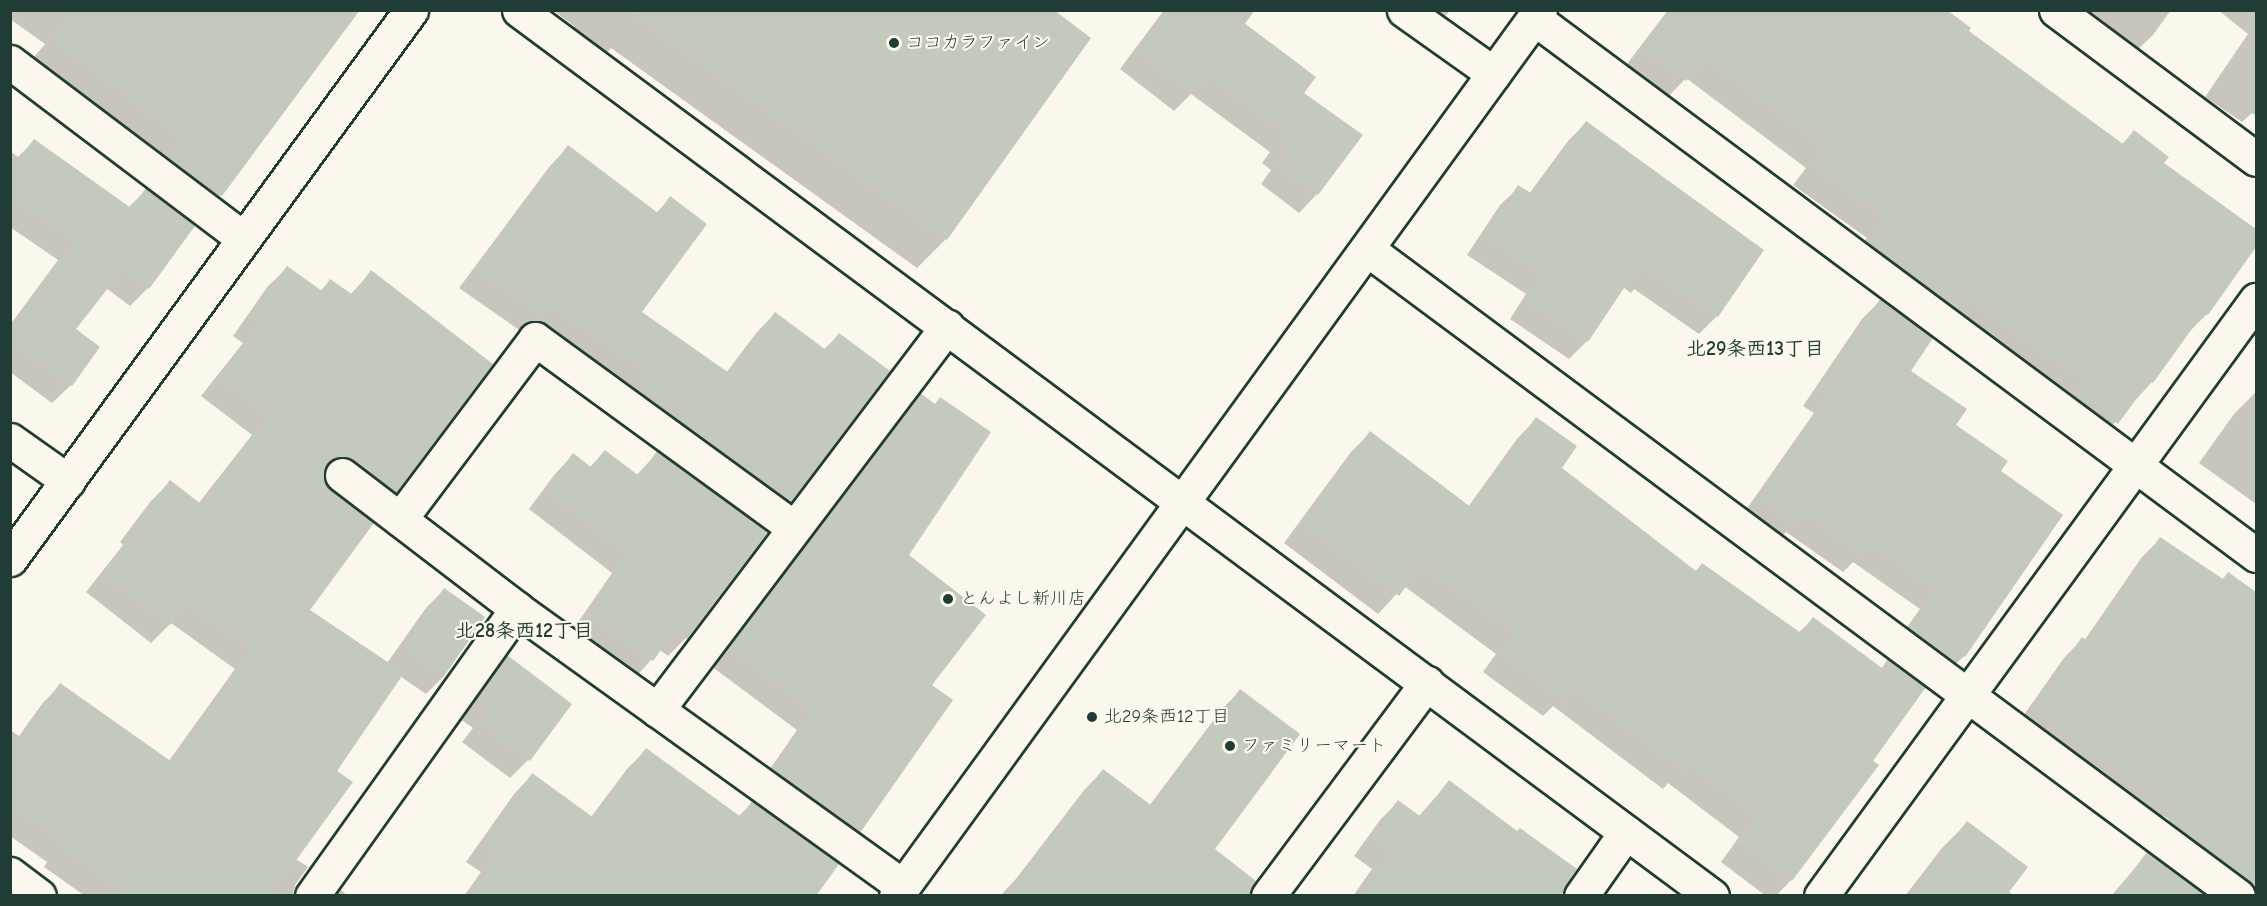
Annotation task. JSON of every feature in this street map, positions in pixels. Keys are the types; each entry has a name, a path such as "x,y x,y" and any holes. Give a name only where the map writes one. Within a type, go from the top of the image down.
{"street":[{"path":"10,559 411,10"},
{"path":"519,10 1712,896"},
{"path":"1404,10 1494,74"},
{"path":"2056,10 2256,159"},
{"path":"342,475 517,609 657,710 899,891 1537,14 2135,467 2256,555"},
{"path":"10,62 244,239"},
{"path":"1366,249 1969,694 2238,896"},
{"path":"1821,896 2256,300"},
{"path":"657,710 947,326"},
{"path":"400,519 535,339 793,527"},
{"path":"10,440 68,481"},
{"path":"312,896 517,609"},
{"path":"1268,896 1427,683"},
{"path":"1581,896 1626,832"},
{"path":"10,874 39,896"}],"building":[{"path":"74,10 360,10 222,196 168,158 182,138 52,38"},
{"path":"627,10 1054,10 1091,38 947,240"},
{"path":"1167,10 1227,10 1316,77 1304,93 1363,135 1318,195 1278,165 1289,151 1279,144 1287,134 1208,75 1193,94 1137,50"},
{"path":"1671,10 1947,10 1971,28 1969,31 2123,144 2134,130 2169,157 2164,163 2256,229 2256,247 2208,315 2204,312 2153,383 2150,380 2118,424 2076,394 2085,381 1962,295 1954,307 1869,241 1886,218 1812,164 1825,147 1705,57 1686,81 1642,47"},
{"path":"1586,121 1764,250 1718,317 1653,272 1650,275 1638,267 1588,342 1527,301 1543,275 1484,236 1518,185 1532,194"},
{"path":"34,139 131,208 146,188 195,226 149,289 123,269 76,329 100,347 72,386 10,341 10,330 75,241 10,197 10,172"},
{"path":"568,145 658,213 670,196 707,224 642,312 729,373 775,312 826,350 839,333 890,371 791,502 679,421 684,414 639,383 647,372 555,308 554,310 548,306 542,315 476,269"},
{"path":"287,266 322,291 330,279 353,295 371,270 493,364 396,493 345,457 334,458 328,463 324,472 325,482 330,489 374,523 310,610 404,673 337,771 353,782 270,896 130,896 62,847 65,843 10,805 10,754 60,683 172,762 252,650 187,603 170,625 103,573 140,525 137,523 170,480 201,504 269,416 219,377 260,324 250,316"},
{"path":"1880,299 1933,338 1911,371 1967,409 1956,425 2008,461 2001,471 2063,515 1965,657 1953,648 1947,657 1910,629 1937,591 1870,543 1862,554 1804,513 1796,525 1758,498 1831,394 1820,387"},
{"path":"920,393 935,404 940,397 991,432 909,555 986,615 932,685 953,700 860,833 773,770 814,711 728,647"},
{"path":"1536,417 1577,446 1562,468 1696,571 1702,563 1801,633 1813,617 1882,668 1888,659 1926,687 1873,761 1879,765 1792,881 1739,842 1758,817 1688,764 1683,770 1572,686 1563,698 1501,652 1515,634 1422,565 1399,596 1302,523 1370,431 1472,508"},
{"path":"605,450 639,476 657,451 768,532 687,639 675,630 653,661 588,616 629,554 546,490 573,453 591,467"},
{"path":"2160,537 2223,579 2228,572 2256,592 2256,896 2249,881 2169,821 2175,813 2031,710 2082,637 2088,642"},
{"path":"444,588 485,617 444,675 403,646"},
{"path":"507,655 572,704 530,761 480,723 490,709 476,699"},
{"path":"1240,689 1300,734 1215,849 1256,881 1250,896 1006,896 1103,769 1152,806"},
{"path":"646,748 741,817 752,801 839,864 816,896 468,896 498,853 484,842 532,773 594,818"},
{"path":"1449,780 1517,831 1520,828 1577,869 1558,896 1362,896 1392,853 1371,837 1398,800 1421,817"},
{"path":"1967,821 2028,867 2006,896 1911,896"},
{"path":"2147,852 2206,896 2114,896"}],"place":[{"name":"ココカラファイン","path":"894,43"},
{"name":"とんよし新川店","path":"948,599"},
{"name":"北29条西12丁目","path":"1092,717"},
{"name":"ファミリーマート","path":"1230,746"}],"district":[{"name":"北29条西13丁目","path":"1755,348"},
{"name":"北28条西12丁目","path":"524,630"}]}
